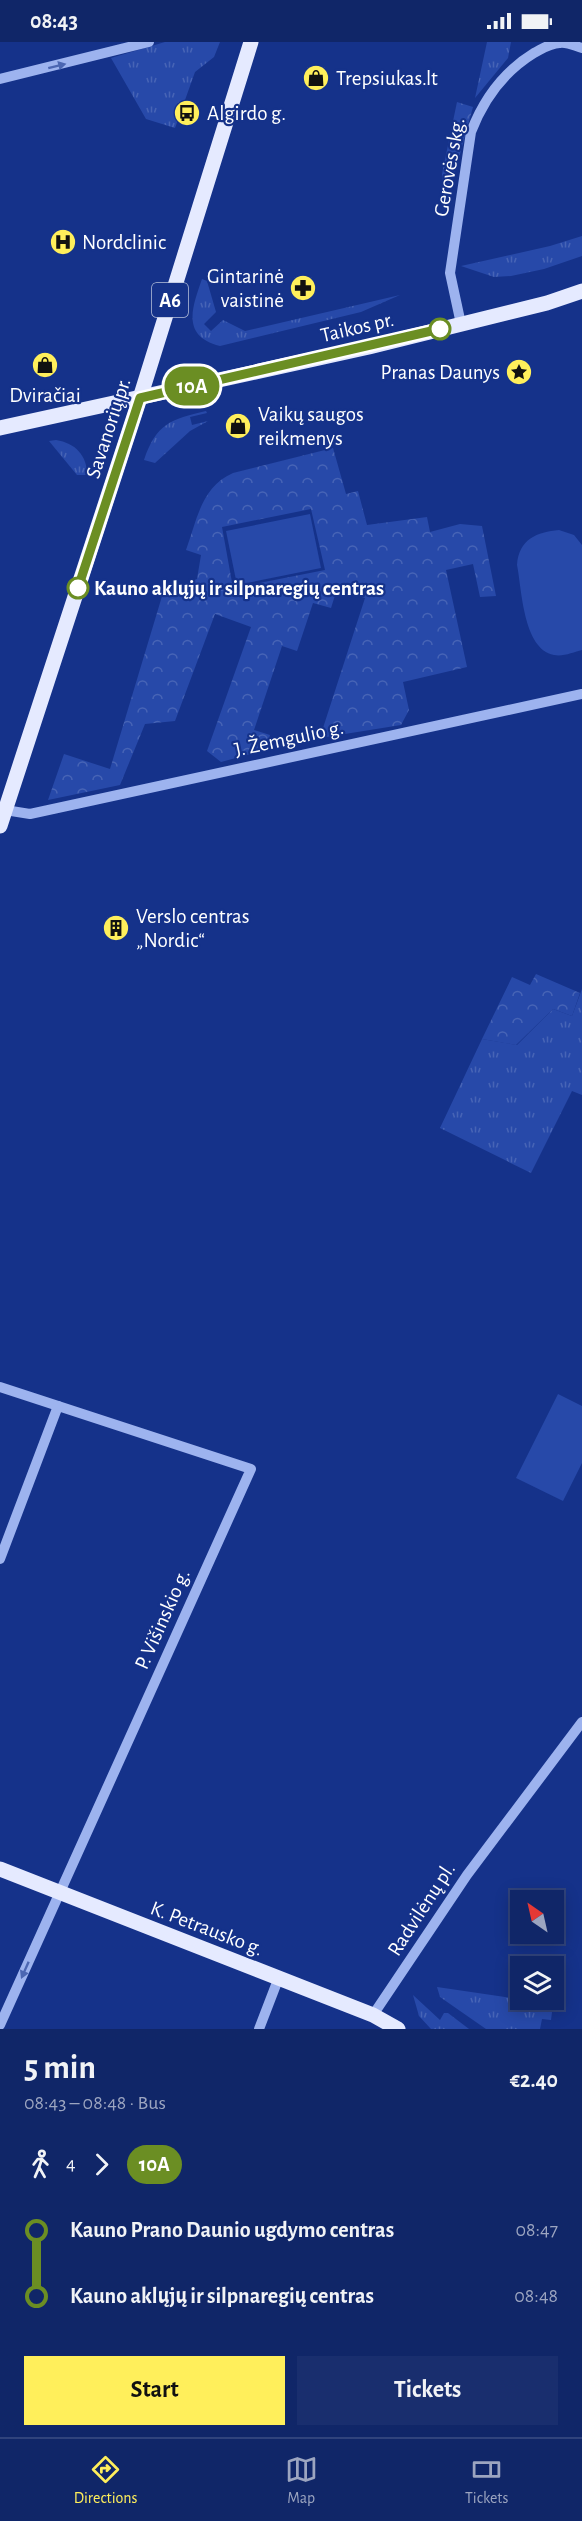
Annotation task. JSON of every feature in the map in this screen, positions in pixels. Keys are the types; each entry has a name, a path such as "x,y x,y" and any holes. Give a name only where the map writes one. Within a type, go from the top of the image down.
{"main road":[{"name":"Savanorių pr.","path":"0,825 140,398 251,42"},
{"name":"Taikos pr.","path":"0,428 461,324 547,303 582,291"},
{"name":"K. Petrausko g.","path":"0,1869 279,1977 373,2015 398,2029"}],"street":[{"path":"0,79 149,42"},
{"name":"Gerovės skg.","path":"461,324 450,273 471,132 479,110 504,75 546,46 566,43 582,48"},
{"name":"J. Žemgulio g.","path":"5,810 30,814 582,694"},
{"name":"P. Višinskio g.","path":"0,1387 251,1469 0,2025"},
{"path":"0,1559 58,1406"},
{"name":"Radvilėnų pl.","path":"373,2015 466,1875 582,1722"},
{"path":"259,2029 279,1977"}],"green space":[{"path":"165,42 220,42 214,57 195,72 175,128 146,119 111,58"},
{"path":"487,42 511,42 508,58 475,98"},
{"path":"457,102 473,107 446,205 442,174"},
{"path":"582,236 582,256 544,269 494,277 461,266 550,246"},
{"path":"202,279 207,281 216,312 204,324 211,331 223,320 245,331 400,295 361,312 220,346 199,335 195,328 193,310"},
{"path":"206,411 207,413 190,417 192,425 208,421 190,431 155,463 144,460 154,438 166,425 183,417"},
{"path":"56,440 69,444 79,451 85,462 87,475 77,475 49,441"},
{"path":"333,448 346,494 358,491 367,525 427,517 430,532 460,524 482,526 496,596 480,597 473,564 446,570 467,667 403,682 409,710 401,725 326,737 323,728 365,598 337,589 331,608 313,603 297,651 282,646 254,730 270,735 265,750 221,762 207,751 251,627 215,614 175,721 145,724 120,785 48,800 64,754 110,769 163,593 197,579 201,555 186,550 193,527 207,496 222,479 233,473","holes":["311,509 325,570 233,588 222,527"]},
{"path":"310,514 321,568 237,585 226,531"},
{"path":"559,530 574,535 582,545 582,650 565,655 554,655 544,650 536,642 526,617 517,565 518,556 525,543 537,535"},
{"path":"536,974 580,993 572,1016 553,1009 516,1045 482,1039 512,977 530,985"},
{"path":"582,989 582,1095 572,1091 531,1173 440,1128 482,1039 517,1045 553,1009 572,1016"},
{"path":"558,1394 582,1406 582,1463 563,1501 516,1478"},
{"path":"437,1987 510,1998 510,2010 552,2010 551,2020 542,2019 540,2029 486,2029 440,1997"},
{"path":"413,1995 440,2020 444,2013 448,2013 469,2029 431,2029 419,2016"}],"bus line":[{"name":"10A","path":"78,588 140,398 440,329"}],"place":[{"name":"Trepsiukas.lt","path":"316,78"},
{"name":"Algirdo g.","path":"187,113"},
{"name":"Nordclinic","path":"63,242"},
{"name":"Gintarinė vaistinė","path":"303,288"},
{"name":"Dviračiai","path":"45,365"},
{"name":"Pranas Daunys","path":"519,372"},
{"name":"Vaikų saugos reikmenys","path":"238,426"},
{"name":"Kauno aklųjų ir silpnaregių centras","path":"78,588"},
{"name":"Verslo centras „Nordic“","path":"116,928"}]}
